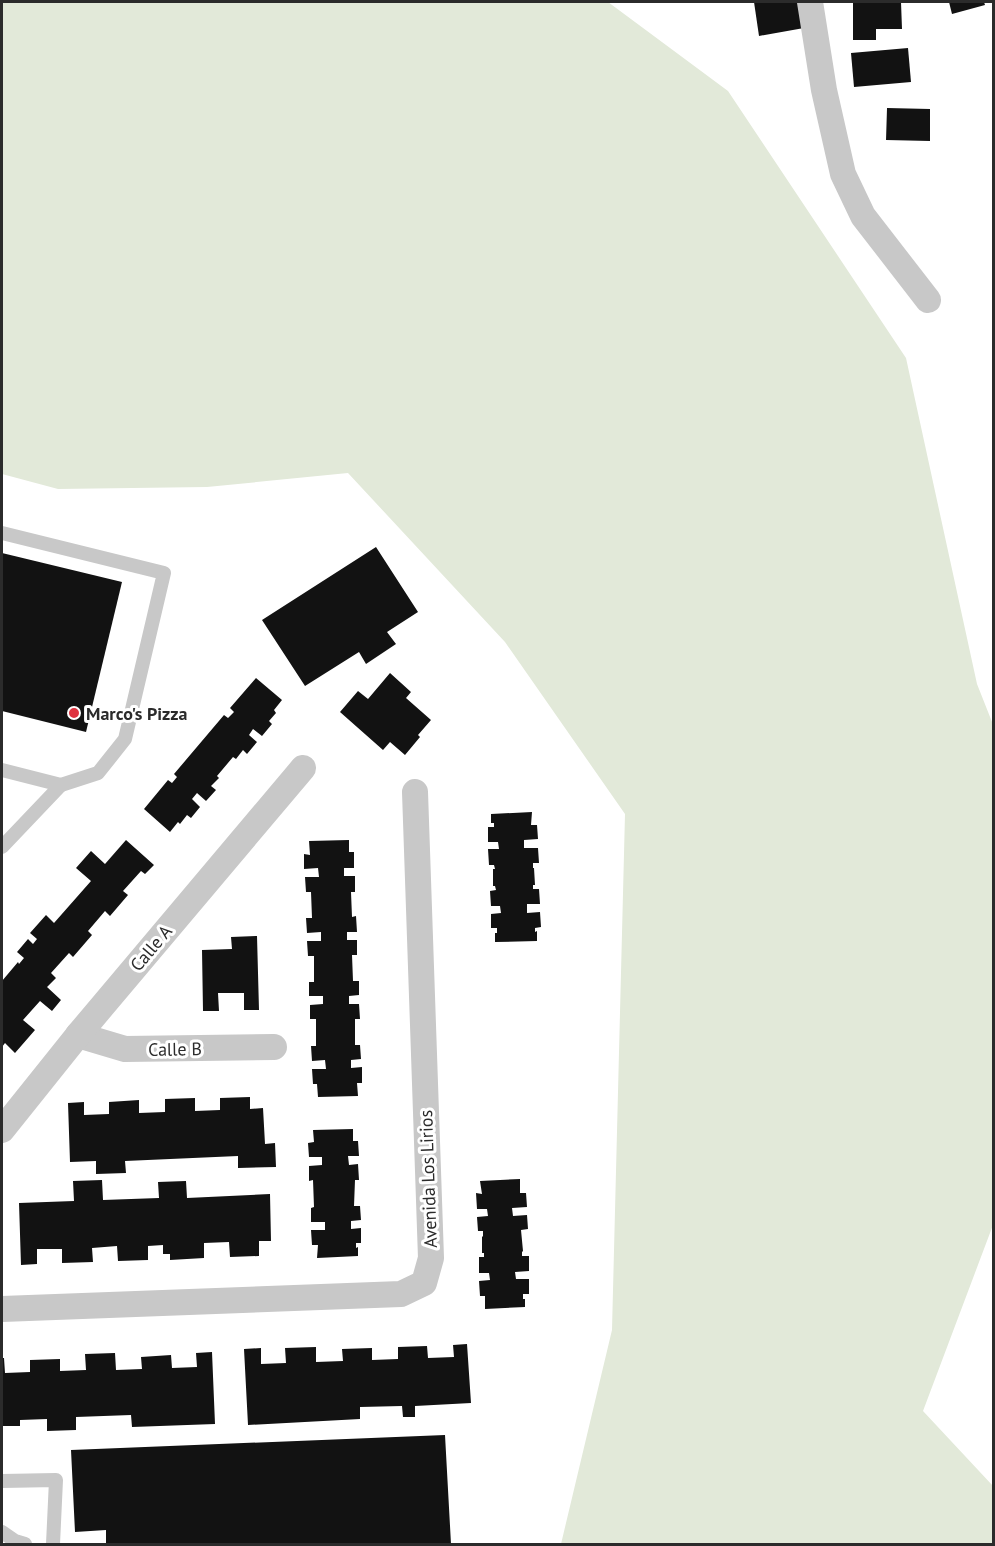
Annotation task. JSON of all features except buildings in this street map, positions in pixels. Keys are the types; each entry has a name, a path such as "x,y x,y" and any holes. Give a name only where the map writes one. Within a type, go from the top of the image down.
{"street":[{"path":"810,2 824,90 843,174 863,216 928,300"},
{"name":"Calle A","path":"2,1130 78,1035 303,768"},
{"name":"Avenida Los Lirios","path":"2,1309 401,1294 424,1283 431,1258 415,792"},
{"name":"Calle B","path":"78,1035 125,1049 274,1047"}],"lane":[{"path":"2,533 164,573 125,739 98,773 61,785 2,847"},
{"path":"2,770 61,785"},
{"path":"2,1481 56,1480 53,1545"},
{"path":"2,1532 16,1543"}],"green space":[{"path":"2,2 608,2 728,91 906,358 977,684 994,727 993,1225 923,1411 993,1486 993,1544 561,1544 612,1330 625,814 505,642 348,473 207,487 58,489 2,474"}],"place":[{"name":"Marco's Pizza","path":"74,713"}]}
